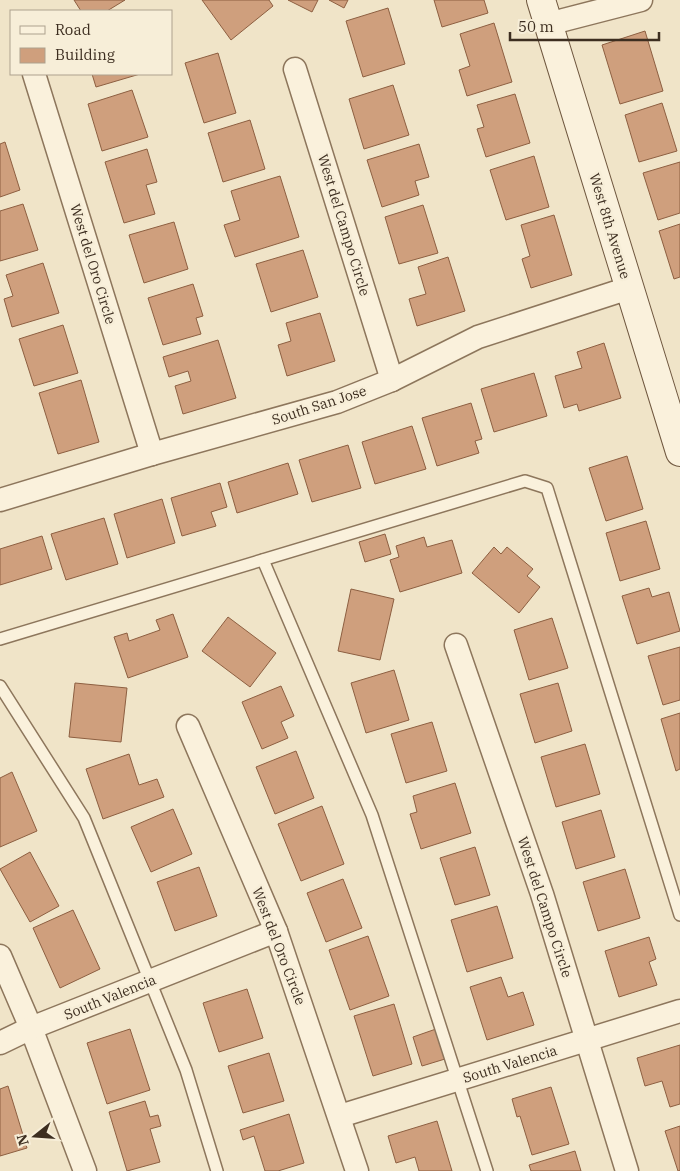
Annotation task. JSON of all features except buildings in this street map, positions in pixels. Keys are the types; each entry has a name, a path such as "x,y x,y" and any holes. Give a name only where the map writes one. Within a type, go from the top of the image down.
{"street":[{"path":"545,12 641,0"},
{"name":"West 8th Avenue","path":"545,12 680,452"},
{"name":"West del Campo Circle","path":"295,69 392,380"},
{"name":"West del Oro Circle","path":"34,75 152,454"},
{"name":"South San Jose","path":"0,500 152,454 337,402 392,380 478,337 629,288"},
{"name":"West del Campo Circle","path":"456,645 542,894 627,1171"},
{"name":"West del Oro Circle","path":"188,726 276,931 357,1171"},
{"name":"South Valencia","path":"0,1043 31,1028 276,931"},
{"path":"0,956 31,1028 84,1171"},
{"name":"South Valencia","path":"340,1116 680,1011"}],"lane":[{"path":"0,639 525,481 547,488 680,915"},
{"path":"263,560 372,815 487,1171"},
{"path":"0,686 84,818 148,982 186,1070 217,1171"}]}
